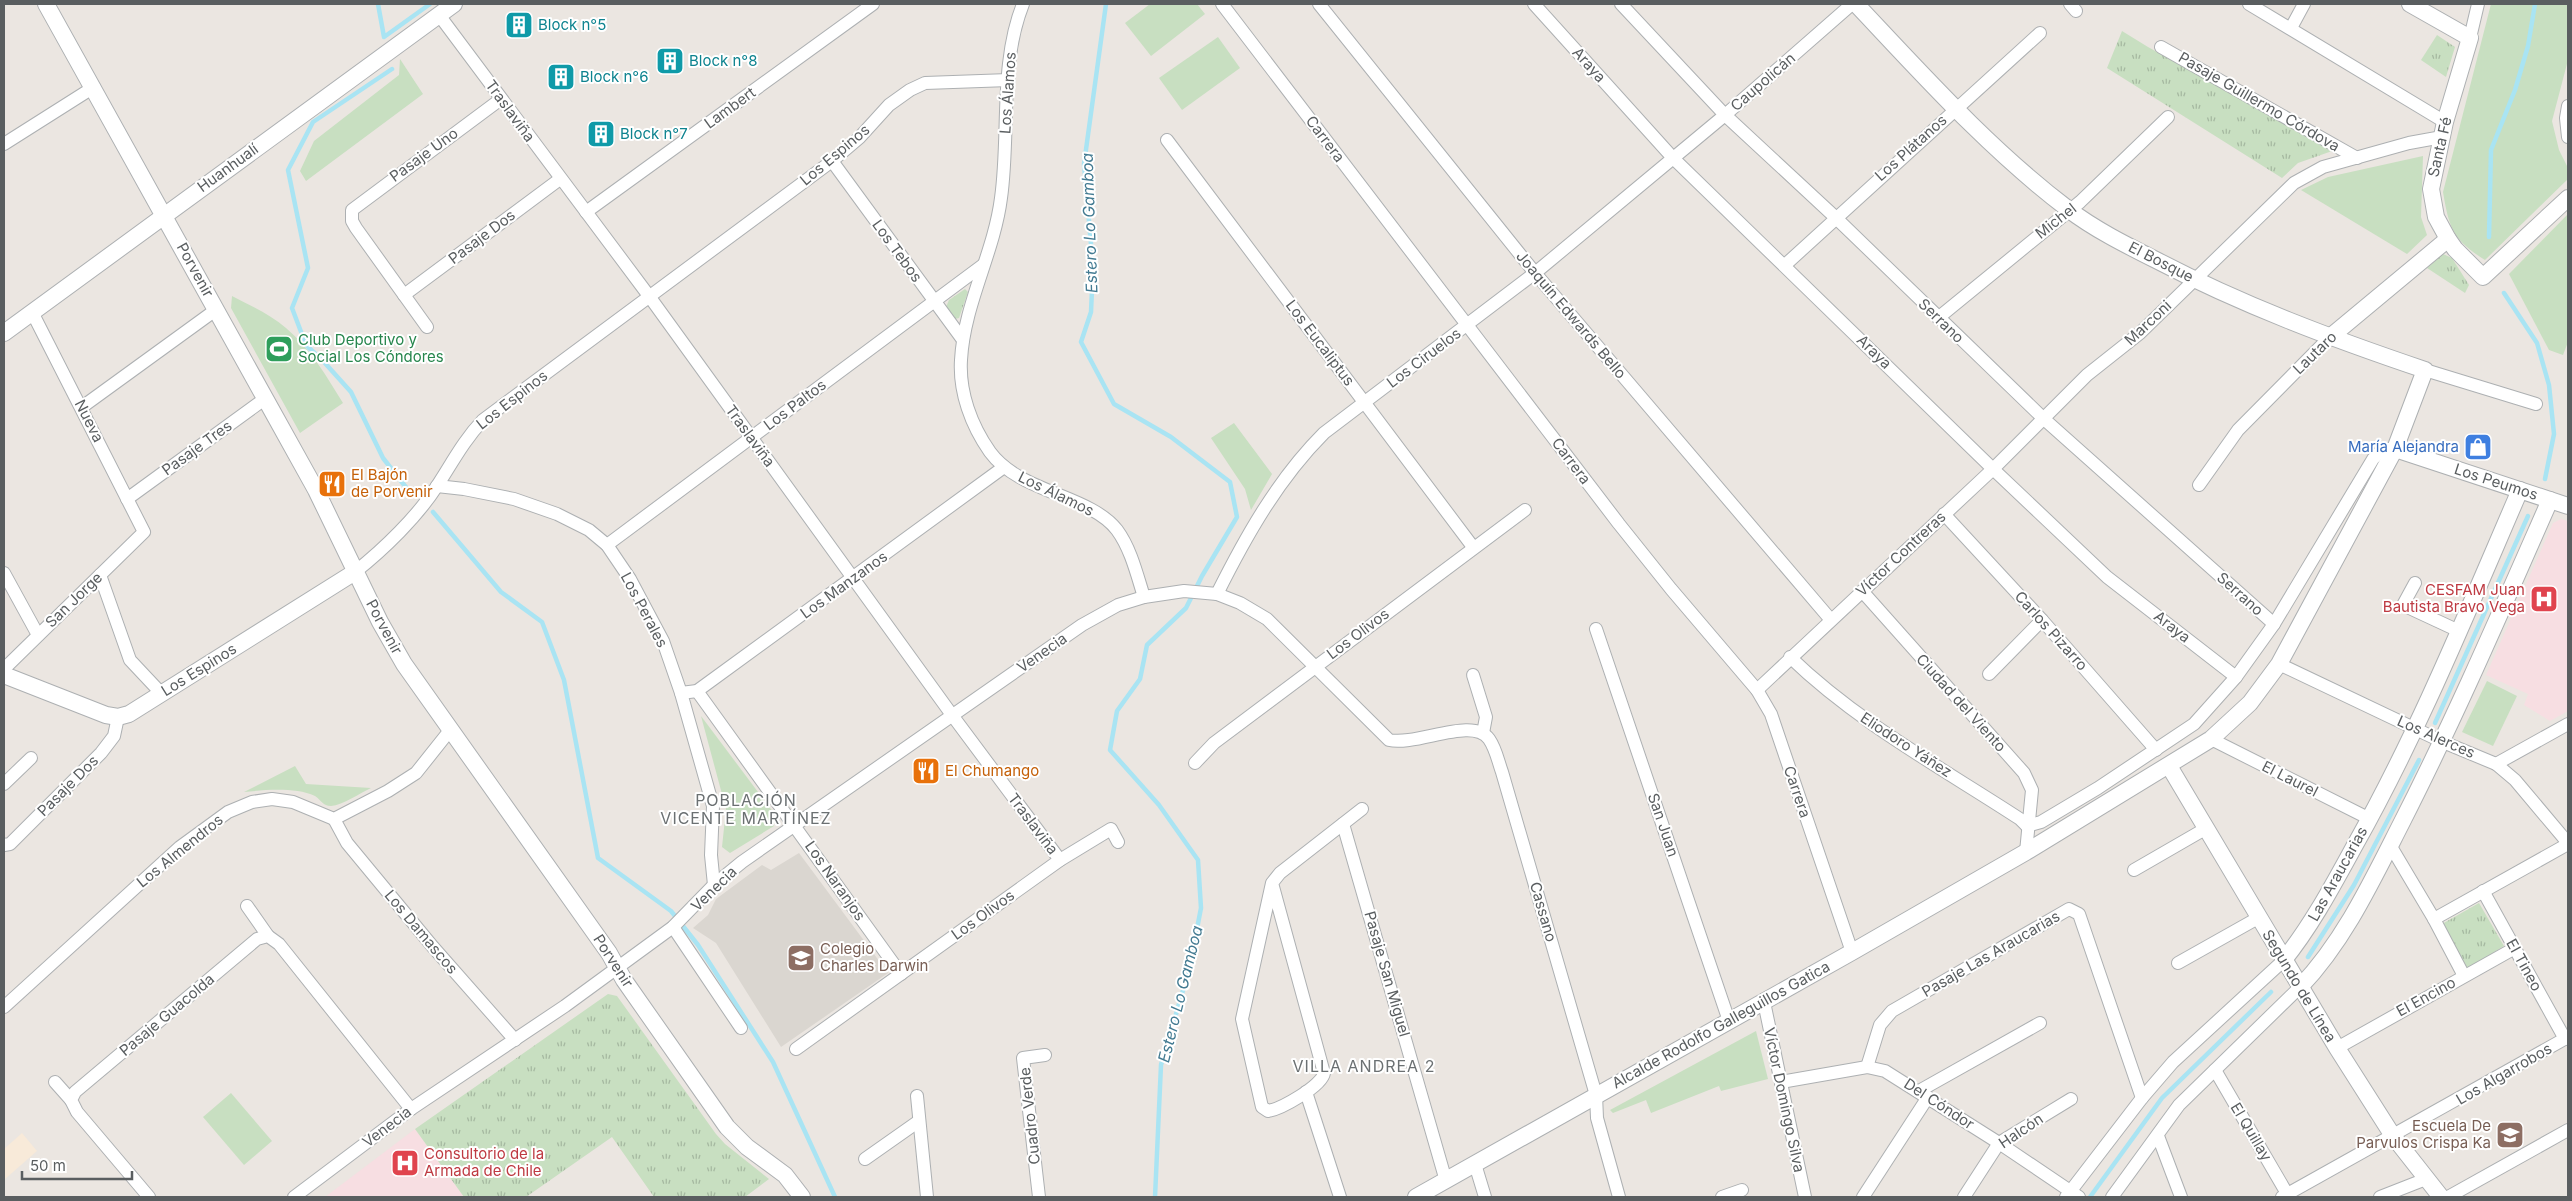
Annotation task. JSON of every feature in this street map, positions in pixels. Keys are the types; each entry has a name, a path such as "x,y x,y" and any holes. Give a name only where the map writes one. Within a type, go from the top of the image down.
{"street":[{"name":"Porvenir","path":"46,4 266,398 320,498 355,572 404,664 727,1126 747,1147 785,1175 802,1197"},
{"name":"Huanhualí","path":"4,333 164,214 454,4"},
{"name":"Lambert","path":"586,212 873,4"},
{"name":"Los Álamos","path":"1023,4 1012,42 1002,198 996,227 983,265 963,340 960,361 967,409 990,453 1004,467 1033,484 1097,514 1116,530 1126,546 1144,597"},
{"name":"Carrera","path":"1222,4 1631,539 1757,690 1771,714 1852,952"},
{"name":"Joaquín Edwards Bello","path":"1319,4 1534,273 1831,620"},
{"name":"Araya","path":"1534,4 1674,158 1993,469 2107,577 2236,677"},
{"name":"Serrano","path":"1621,4 1725,115 1835,217 2044,419 2274,624"},
{"name":"Caupolicán","path":"1674,158 1852,4"},
{"name":"El Bosque","path":"1856,4 1954,109 2025,174 2069,210 2128,246 2194,279 2329,338 2536,404"},
{"path":"2249,4 2291,28 2444,129"},
{"path":"2291,28 2304,4"},
{"path":"2410,4 2470,38"},
{"name":"Santa Fé","path":"2478,4 2444,129 2431,189 2436,217 2455,249 2483,277 2568,198"},
{"name":"Traslaviña","path":"439,15 649,296 952,715 1060,860"},
{"name":"Los Plátanos","path":"1784,265 2040,33"},
{"name":"Pasaje Guillermo Córdova","path":"2160,46 2358,158"},
{"name":"Los Espinos","path":"118,717 129,714 355,572 376,556 437,486 460,448 483,420 832,161 859,138 889,106 910,90 925,84 1009,80"},
{"path":"4,144 94,87"},
{"name":"Pasaje Uno","path":"404,295 356,228 351,215 355,206 501,99"},
{"path":"2568,106 2566,118 2568,136"},
{"name":"Michel","path":"1938,318 2069,210 2168,117"},
{"name":"Marconi","path":"2044,419 2087,375 2140,334 2294,183 2323,167 2409,142 2444,129"},
{"name":"Los Eucaliptus","path":"1167,140 1473,547"},
{"name":"Los Ciruelos","path":"1212,593 1265,506 1303,454 1324,433 1468,326 1674,158"},
{"name":"Los Tebos","path":"832,161 963,340"},
{"name":"Pasaje Dos","path":"404,295 560,179"},
{"name":"Lautaro","path":"2199,485 2238,430 2329,338 2448,239"},
{"name":"Los Paltos","path":"607,545 983,265"},
{"path":"404,295 427,327"},
{"path":"82,407 217,309"},
{"name":"Nueva","path":"32,312 144,532"},
{"name":"Alcalde Rodolfo Galleguillos Gatica","path":"1416,1197 1764,1002 2026,852 2211,739 2250,703 2279,664 2395,449 2425,370"},
{"name":"Pasaje Tres","path":"127,499 266,398"},
{"name":"Víctor Contreras","path":"1757,690 2044,419"},
{"path":"2026,852 2027,826 2041,822 2194,724 2236,677 2274,624 2362,474 2383,449 2395,449"},
{"name":"Los Peumos","path":"2395,449 2568,506"},
{"name":"Los Manzanos","path":"681,693 697,691 1004,467"},
{"name":"Los Perales","path":"437,486 464,489 514,499 557,514 589,530 607,545 630,579 663,641 681,693 713,806 711,855 714,885"},
{"name":"Las Araucarias","path":"2074,1196 2142,1098 2173,1062 2283,961 2314,919 2370,819 2415,728 2520,490"},
{"path":"2112,1197 2158,1136 2179,1104 2300,987 2321,965 2338,940 2443,742 2550,500"},
{"name":"Los Olivos","path":"1195,763 1214,743 1473,547 1525,510"},
{"name":"Carlos Pizarro","path":"1944,514 2042,620 2156,750"},
{"name":"San Jorge","path":"4,669 144,532"},
{"path":"4,573 38,635"},
{"path":"100,575 130,660 161,693"},
{"path":"2414,584 2403,605 2459,631"},
{"path":"1144,597 1184,591 1212,593 1240,603 1267,619 1389,740 1400,742 1465,729 1483,733 1486,717 1473,675"},
{"name":"Ciudad del Viento","path":"1862,591 2024,774 2032,790 2032,803 2027,826"},
{"name":"Venecia","path":"294,1197 412,1109 515,1040 673,927 714,885 795,824 1082,625 1118,605 1144,597"},
{"path":"1989,674 2042,620"},
{"name":"San Juan","path":"1596,629 1728,1021"},
{"name":"Eliodoro Yáñez","path":"1790,657 1822,688 2020,819 2027,826"},
{"name":"Los Alerces","path":"2279,664 2443,742 2496,764 2515,780 2568,844"},
{"path":"4,675 106,715 118,717"},
{"name":"Los Naranjos","path":"697,691 795,824 901,974"},
{"name":"Pasaje Dos","path":"4,845 10,844 101,753 114,736 118,717"},
{"path":"2496,764 2568,724"},
{"path":"334,820 388,791 416,773 451,729"},
{"name":"Cassano","path":"1483,733 1495,750 1502,772 1596,1095 1597,1118 1619,1197"},
{"name":"El Laurel","path":"2211,739 2370,819"},
{"path":"4,784 31,758"},
{"name":"Segundo de Línea","path":"2169,766 2336,1048 2393,1136 2441,1197"},
{"name":"Los Almendros","path":"4,1007 180,847 228,812 252,802 272,799 293,802 334,820"},
{"path":"1272,883 1324,1073 1320,1082 1306,1092 1271,1110 1262,1107 1242,1019 1272,883 1280,873 1362,809"},
{"name":"Los Damascos","path":"334,820 353,850 515,1040"},
{"name":"Pasaje San Miguel","path":"1343,824 1446,1181"},
{"name":"Los Olivos","path":"796,1049 1060,860 1111,829 1118,842"},
{"path":"2134,870 2205,829"},
{"path":"2434,919 2568,844"},
{"path":"2390,845 2434,919 2464,976"},
{"name":"El Tineo","path":"2483,891 2566,1038"},
{"path":"247,906 268,936 278,944 412,1109"},
{"name":"Pasaje Las Araucarias","path":"1867,1067 1880,1025 1892,1011 2060,913 2075,910 2079,914 2142,1098"},
{"path":"2178,963 2258,918"},
{"path":"673,927 741,1028"},
{"name":"Pasaje Guacolda","path":"71,1100 75,1092 257,939 268,936"},
{"name":"El Encino","path":"2336,1048 2515,948"},
{"name":"Víctor Domingo Silva","path":"1764,1002 1805,1197"},
{"path":"1862,1197 1924,1094 2040,1023"},
{"name":"Los Algarrobos","path":"2286,1196 2566,1038"},
{"name":"Cuadro Verde","path":"1039,1197 1023,1058 1046,1055"},
{"name":"Del Cóndor","path":"1781,1082 1867,1067 1885,1071 1999,1143 2074,1196"},
{"name":"El Quillay","path":"2215,1070 2286,1196"},
{"path":"55,1082 71,1100 77,1112 149,1197"},
{"path":"1306,1092 1340,1197"},
{"path":"917,1096 927,1197"},
{"name":"Halcón","path":"1964,1197 1999,1143 2071,1099"},
{"path":"865,1159 919,1121"},
{"path":"2448,1197 2568,1130"},
{"path":"2158,1136 2181,1197"},
{"path":"1475,1164 1485,1197"},
{"path":"2380,1197 2426,1179"},
{"path":"1722,1197 1742,1190"}],"shaded area":[{"name":"CESFAM Juan Bautista Bravo Vega","path":"2561,519 2568,521 2568,711 2550,721 2524,705 2528,694 2486,675 2553,523"},
{"name":"Colegio Charles Darwin","path":"799,853 888,973 781,1047 716,943 693,928 708,915 716,899 762,865 771,870"},
{"name":"Consultorio de la Armada de Chile","path":"415,1129 464,1197 325,1197"},
{"path":"22,1133 37,1151 4,1180 4,1149"}],"green space":[{"path":"1150,4 1197,4 1205,14 1151,56 1125,23"},
{"path":"2491,4 2568,4 2568,60 2552,121 2559,150 2568,168 2568,179 2485,260 2466,246 2454,232 2450,224 2443,192"},
{"path":"2122,31 2335,150 2298,163 2282,178 2107,68"},
{"path":"2437,35 2455,47 2446,77 2421,60"},
{"path":"1218,37 1240,68 1182,110 1159,78"},
{"path":"400,59 423,94 306,181 300,171 314,141 399,75"},
{"path":"2423,156 2421,217 2427,235 2407,254 2301,190 2328,177"},
{"path":"2568,214 2568,342 2563,355 2549,350 2509,274"},
{"path":"2443,254 2452,258 2469,285 2465,293 2427,268"},
{"path":"965,289 968,292 959,318 955,319 946,307 949,300"},
{"name":"Club Deportivo y Social Los Cóndores","path":"232,296 273,318 295,336 318,363 343,403 300,433 231,308"},
{"path":"1234,423 1272,474 1251,510 1245,489 1211,438"},
{"path":"2487,681 2517,696 2493,746 2462,732"},
{"path":"701,716 773,812 774,826 730,853 722,847 726,809"},
{"path":"295,766 306,784 371,788 346,801 331,806 324,804 315,796 298,791 244,792"},
{"path":"2479,903 2504,946 2466,970 2442,924"},
{"path":"608,994 617,996 716,1134 725,1144 769,1179 745,1197 654,1197 612,1137 526,1197 464,1197 415,1129"},
{"path":"1756,1031 1768,1079 1721,1091 1719,1086 1651,1113 1646,1100 1613,1113 1610,1110"},
{"path":"231,1093 272,1141 244,1165 203,1117"}],"waterway":[{"path":"378,4 384,37 430,4"},
{"name":"Estero Lo Gamboa","path":"1106,4 1084,164 1093,267 1091,312 1081,342 1114,404 1171,437 1230,482 1237,517 1202,576 1186,608 1147,645 1140,679 1117,711 1110,750 1159,805 1198,860 1201,908 1189,970 1161,1065 1155,1197"},
{"path":"2489,237 2491,150 2515,90 2528,46 2535,4"},
{"path":"392,69 313,122 288,170 308,268 292,308 306,345 351,392 383,458 412,495"},
{"path":"2504,293 2537,343 2549,385 2554,434 2545,479"},
{"path":"433,512 501,592 542,622 564,680 598,858 671,911 698,945 773,1062 835,1197"},
{"path":"2435,723 2528,516"},
{"path":"2308,957 2354,885 2419,760"},
{"path":"2090,1197 2162,1098 2271,992"}],"place":[{"name":"Block n°5","path":"519,25"},
{"name":"Block n°8","path":"670,61"},
{"name":"Block n°6","path":"561,77"},
{"name":"Block n°7","path":"601,134"},
{"name":"Club Deportivo y Social Los Cóndores","path":"279,349"},
{"name":"María Alejandra","path":"2478,447"},
{"name":"El Bajón de Porvenir","path":"332,484"},
{"name":"CESFAM Juan Bautista Bravo Vega","path":"2544,599"},
{"name":"El Chumango","path":"926,771"},
{"name":"Colegio Charles Darwin","path":"801,958"},
{"name":"Escuela De Parvulos Crispa Ka","path":"2510,1135"},
{"name":"Consultorio de la Armada de Chile","path":"405,1163"}],"district":[{"name":"POBLACIÓN VICENTE MARTÍNEZ","path":"746,809"},
{"name":"VILLA ANDREA 2","path":"1364,1066"}]}
